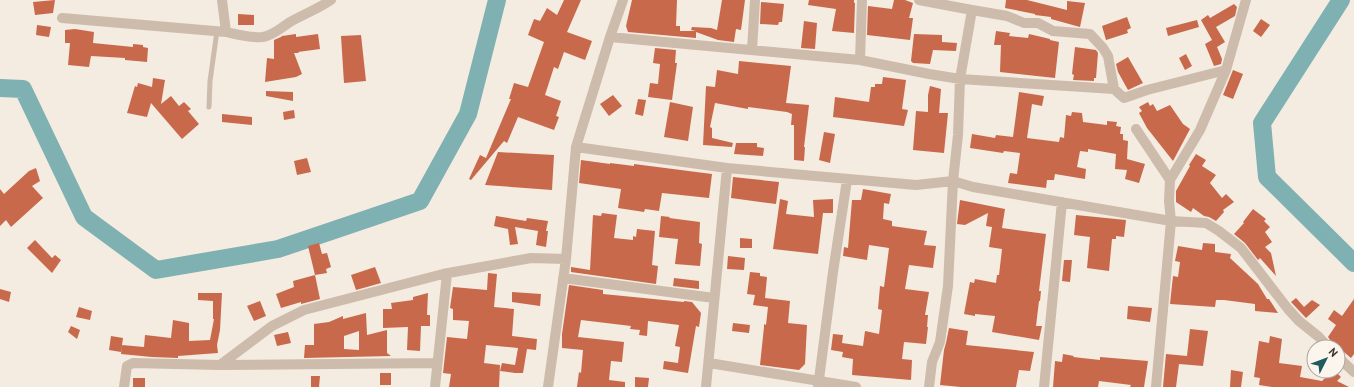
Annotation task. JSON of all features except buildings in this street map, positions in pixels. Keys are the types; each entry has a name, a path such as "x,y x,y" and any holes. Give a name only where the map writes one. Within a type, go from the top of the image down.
{"street":[{"path":"222,0 222,31"},
{"path":"62,18 222,31 252,38 265,37 272,34 331,0"},
{"path":"548,387 566,259 576,147 623,0"},
{"path":"752,50 755,0"},
{"path":"860,60 862,0"},
{"path":"919,0 1007,16 1024,23 1038,23 1053,31 1090,34 1108,56 1114,89 1124,98 1147,90 1226,70"},
{"path":"1156,387 1172,221 1169,201 1170,180 1200,130 1214,100 1226,70 1246,0"},
{"path":"929,387 932,362 940,342 948,286 953,181 958,135 960,79 972,10"},
{"path":"610,37 860,60 960,79 1114,89"},
{"path":"1136,129 1170,180"},
{"path":"576,147 727,168 847,180 916,186 953,181 973,187 1172,221 1206,223 1241,248 1298,321 1321,339"},
{"path":"706,387 727,168"},
{"path":"818,384 847,180"},
{"path":"1044,387 1062,202"},
{"path":"220,365 272,326 304,310 447,274 531,258 566,259"},
{"path":"435,387 447,274"},
{"path":"563,278 714,298"},
{"path":"124,387 127,366 133,363 220,365 437,363"},
{"path":"709,363 818,384 856,387"},
{"path":"1346,364 1354,372"}],"lane":[{"path":"209,107 210,81 222,31"}],"waterway":[{"path":"0,88 23,89 84,217 156,270 278,249 420,201 468,114 497,0"},
{"path":"1341,0 1262,123 1267,177 1354,263"}]}
